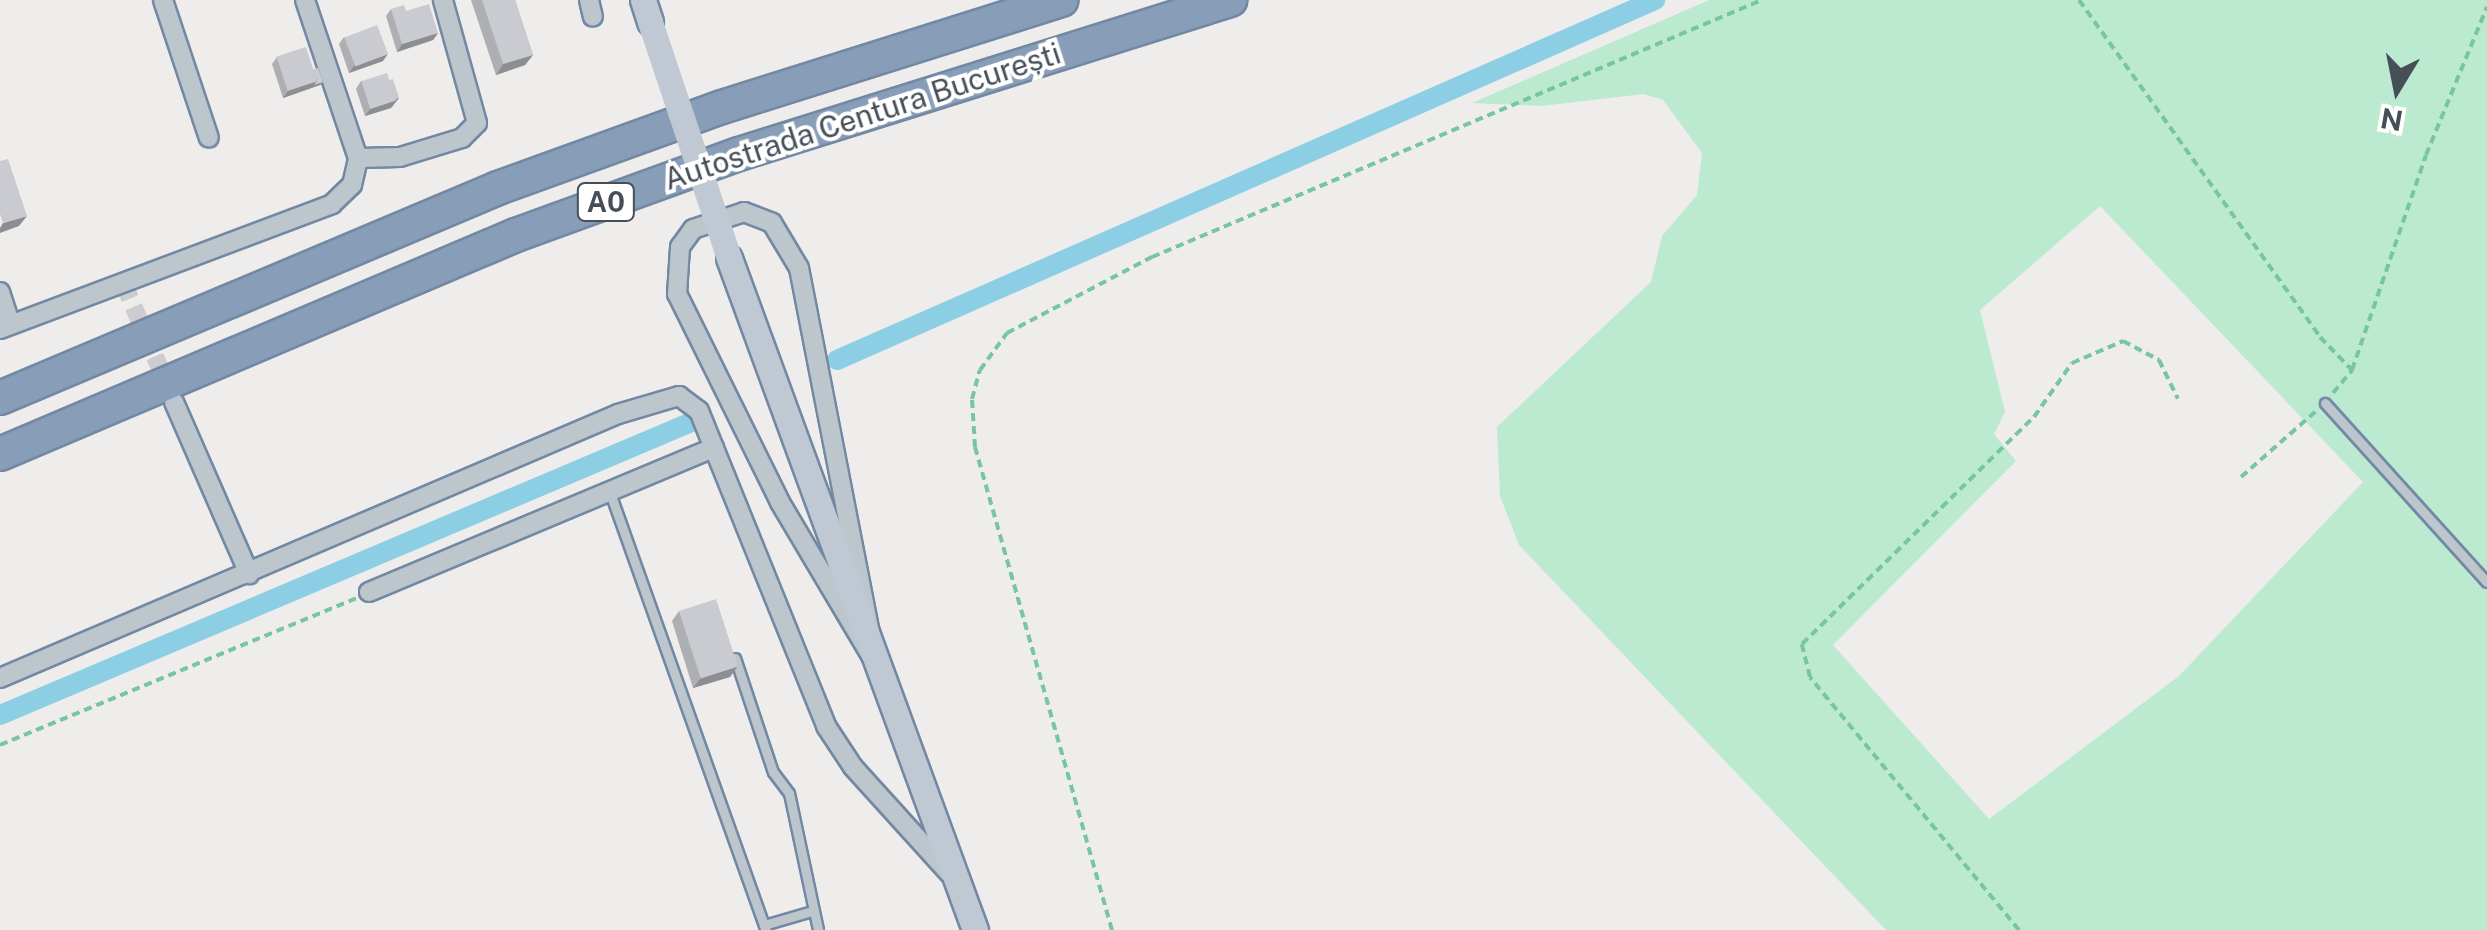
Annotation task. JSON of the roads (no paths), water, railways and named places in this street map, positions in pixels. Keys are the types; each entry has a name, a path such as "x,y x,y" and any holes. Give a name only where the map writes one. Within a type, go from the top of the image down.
{"highway":[{"name":"Autostrada Centura București","path":"0,398 498,188 722,106 1062,0"},
{"name":"Autostrada Centura București","path":"0,454 516,235 739,154 1230,0"}],"main road":[{"path":"646,11 729,258 975,930"}],"street":[{"path":"163,0 209,138"},
{"path":"0,292 5,326 332,204 352,185 358,158 305,0"},
{"path":"358,158 400,157 462,138 479,112 443,0"},
{"path":"758,215 787,242 799,268 876,664 780,502 677,294 680,247 710,219 758,215"},
{"path":"0,678 668,394 699,410 826,726 852,768 954,879"},
{"path":"174,402 248,574"},
{"path":"369,592 714,448"}],"lane":[{"path":"2325,403 2487,582"},
{"path":"609,490 765,928 812,911"},
{"path":"732,650 773,772 789,793 818,930"}],"waterway":[{"path":"837,360 1655,0"},
{"path":"0,715 701,418"}],"tunnel":[{"path":"123,282 168,387"}]}
